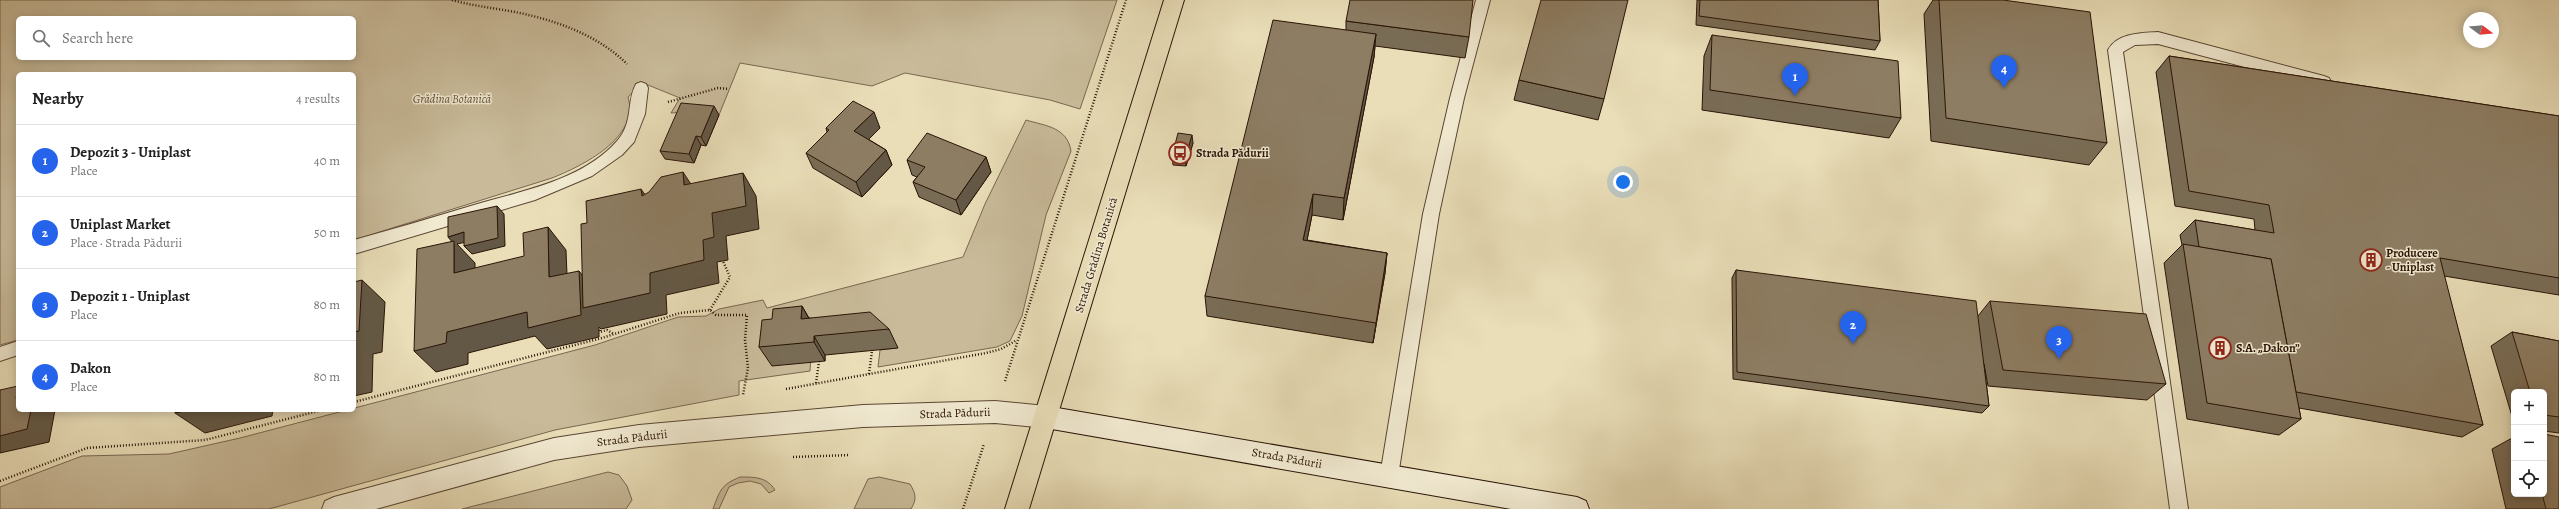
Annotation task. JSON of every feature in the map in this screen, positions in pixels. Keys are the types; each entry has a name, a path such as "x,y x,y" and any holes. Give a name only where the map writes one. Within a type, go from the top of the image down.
{"main road":[{"name":"Strada Grădina Botanică","path":"1017,509 1174,0"}],"street":[{"name":"Strada Pădurii","path":"334,509 554,449 631,437 862,416 995,412 1046,416 1577,509"}],"lane":[{"path":"1389,476 1431,214 1456,98 1483,0"},
{"path":"2180,509 2115,50 2124,41 2140,38 2158,38 2336,84"},
{"path":"356,246 529,195 577,177 618,151 634,126 640,107 641,88"},
{"path":"0,354 16,349"}],"path":[{"path":"452,0 468,6 524,14 562,26 586,37 624,60 635,73 641,88"},
{"path":"963,509 1126,0"},
{"path":"640,107 683,100 718,88 729,89"},
{"path":"710,310 730,277 723,261"},
{"path":"356,401 614,334 680,313 710,310 716,314 746,315 745,340 748,368 743,396 750,395"},
{"path":"600,324 600,332 607,330 614,334"},
{"path":"780,390 1001,350 1017,340"},
{"path":"869,374 872,351"},
{"path":"816,383 819,362"},
{"path":"0,481 87,448 205,440 314,412"}],"green space":[{"name":"Grădina Botanică","path":"0,0 1117,0 1080,109 1050,100 905,73 872,86 740,63 719,115 686,112 671,113 680,98 643,83 628,97 629,112 625,125 617,137 606,148 578,166 552,178 356,239 356,72 16,72 16,341 0,345"},
{"path":"1026,120 1048,126 1060,132 1065,137 1069,143 1071,151 1046,215 1022,316 1010,341 997,347 878,367 880,350 897,348 812,338 810,371 739,381 739,395 555,430 269,509 0,509 0,487 82,456 169,454 240,438 339,412 356,412 356,408 595,345 678,317 706,316 719,309 763,300 767,308 963,257 985,204"},
{"path":"608,472 619,475 627,486 632,500 626,509 462,509"},
{"path":"740,477 764,480 768,482 775,490 769,493 761,484 750,481 738,483 729,487 719,509 713,509 722,489"},
{"path":"879,477 910,484 915,496 911,509 854,509 868,479"}],"building":[{"path":"1350,0 1473,0 1469,37 1346,21"},
{"path":"1541,0 1628,0 1604,99 1519,80"},
{"path":"1700,0 1878,0 1880,41 1699,16"},
{"path":"1939,0 2003,0 2090,12 2107,143 1946,118"},
{"path":"1273,20 1376,34 1344,198 1313,194 1303,240 1387,253 1376,323 1205,296"},
{"path":"1712,35 1898,61 1901,118 1710,90"},
{"name":"Producere - Uniplast","path":"2169,56 2559,116 2559,278 2440,258 2483,425 2296,392 2271,259 2199,247 2195,220 2274,233 2269,205 2189,191"},
{"path":"853,101 874,112 854,131 886,150 856,182 806,153 829,130 826,128"},
{"path":"681,103 714,106 701,137 696,136 689,154 660,151"},
{"path":"927,133 986,157 956,200 913,182 925,167 907,160"},
{"path":"1178,133 1192,135 1185,158 1172,156"},
{"path":"683,172 684,185 743,173 746,206 712,213 714,237 703,240 704,260 650,273 650,293 583,308 581,224 587,223 586,201 641,189 642,196 649,192 661,177"},
{"path":"497,206 498,238 464,246 464,232 448,237 448,217"},
{"path":"548,227 549,277 579,271 581,315 528,328 527,312 447,332 446,343 414,351 417,249 454,241 454,273 524,256 523,233"},
{"name":"S.A. „Dakon”","path":"2183,244 2271,259 2301,419 2207,403"},
{"path":"1736,270 1976,301 1989,406 1737,372"},
{"path":"362,280 359,331 356,332 356,282"},
{"path":"1990,301 2146,314 2166,384 2003,370"},
{"path":"802,306 801,319 870,312 889,329 814,336 814,342 759,347 762,320 772,319 773,309"},
{"path":"2512,332 2559,341 2559,417 2547,415 2547,389 2529,389"},
{"path":"16,386 16,412 31,412 27,429 0,436 0,390"},
{"path":"2547,435 2559,437 2559,509 2546,509 2543,497 2547,497"}],"place":[{"name":"Dakon","path":"2004,88"},
{"name":"Depozit 3 - Uniplast","path":"1795,96"},
{"name":"Strada Pădurii","path":"1180,153"},
{"name":"Producere - Uniplast","path":"2371,260"},
{"name":"Uniplast Market","path":"1853,344"},
{"name":"S.A. „Dakon”","path":"2220,348"},
{"name":"Depozit 1 - Uniplast","path":"2059,359"}]}
